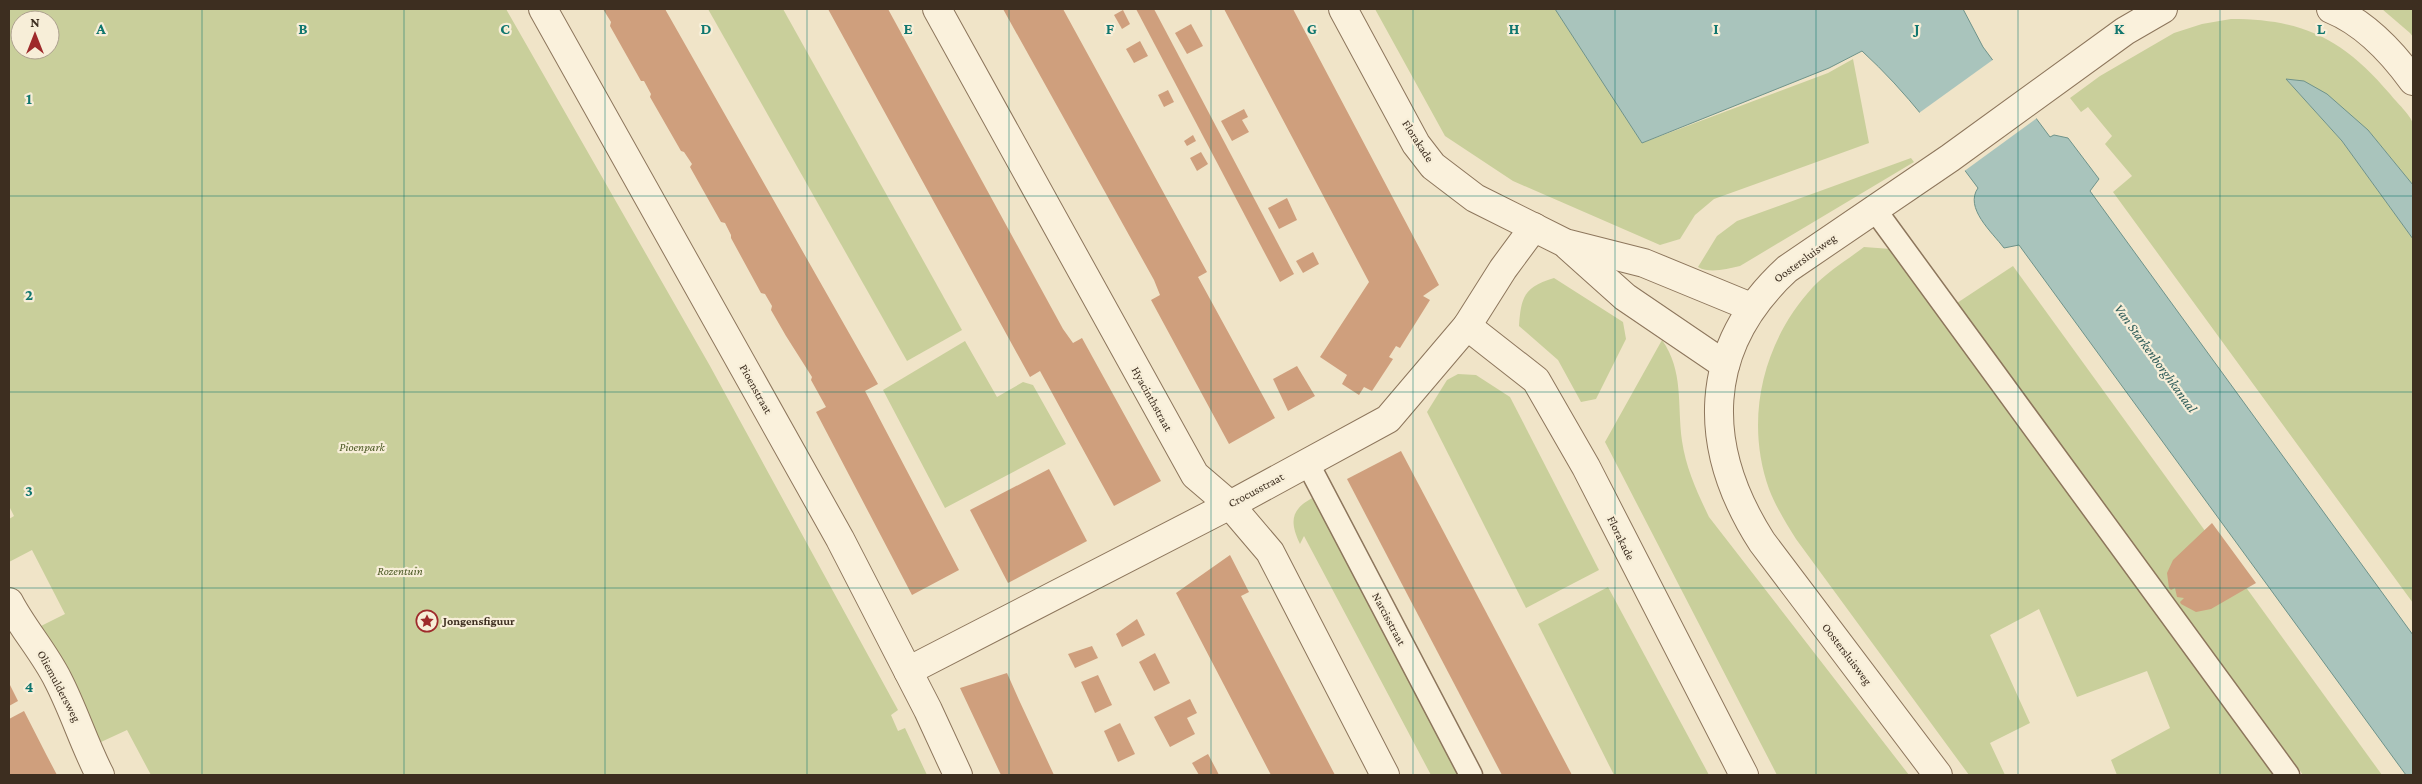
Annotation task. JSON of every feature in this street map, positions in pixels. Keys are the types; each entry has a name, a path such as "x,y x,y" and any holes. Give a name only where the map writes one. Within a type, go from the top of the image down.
{"street":[{"name":"Pioenstraat","path":"544,9 840,539 908,671 958,775"},
{"name":"Hyacinthstraat","path":"937,9 1194,475 1230,505 1270,552 1385,775"},
{"name":"Florakade","path":"1343,9 1416,144 1433,166 1475,198 1565,243 1644,263 1751,307"},
{"name":"Oostersluisweg","path":"1938,775 1762,542 1746,518 1728,474 1721,436 1720,410 1726,366 1737,330 1751,307 1767,287 1786,269 1950,158 2125,32 2163,9"},
{"path":"2331,9 2370,34 2389,50 2413,81"},
{"name":"Crocusstraat","path":"908,671 1230,505 1388,419 1467,326 1503,269 1534,227"},
{"name":"Florakade","path":"1565,243 1625,297 1726,366"},
{"name":"Florakade","path":"1467,326 1536,380 1586,467 1744,775"},
{"name":"Oliemuldersweg","path":"9,602 19,621 44,654 59,681 100,775"}],"lane":[{"path":"1875,210 2288,775"},
{"name":"Narcisstraat","path":"1307,462 1471,775"}],"green space":[{"name":"Pioenpark","path":"9,9 506,9 710,366 898,710 891,715 898,731 905,728 927,775 151,775 127,730 101,742 41,626 65,614 32,550 9,562 9,519 14,516 9,506"},
{"path":"708,9 783,9 962,330 907,361"},
{"path":"1375,9 1555,9 1642,143 1828,73 1853,59 1869,143 1714,199 1695,215 1680,239 1660,245 1513,181 1445,136"},
{"path":"2382,9 2413,9 2413,37 2410,33"},
{"path":"2231,19 2257,20 2301,28 2338,46 2373,75 2412,120 2415,147 2413,185 2368,130 2286,79 2342,141 2413,239 2413,603 2113,192 2132,176 2105,144 2112,136 2088,107 2081,112 2070,98 2100,76 2174,33 2202,24"},
{"path":"1911,158 1914,162 1740,266 1713,271 1698,267 1717,236 1737,221"},
{"path":"1864,247 1891,249 2276,775 2117,775 2111,760 2170,728 2147,671 2077,697 2039,609 1990,635 2030,723 1990,743 2005,775 1969,775 1796,539 1772,496 1762,462 1758,436 1763,382 1771,356 1782,332 1796,308 1813,287"},
{"path":"2013,266 2382,775 2303,775 1957,303"},
{"path":"1554,278 1623,322 1626,339 1596,399 1581,402 1558,360 1519,326 1521,308 1526,294 1536,285"},
{"path":"1662,340 1674,364 1677,376 1682,441 1686,461 1709,517 1909,775 1777,775 1605,442"},
{"path":"965,341 997,397 1023,382 1033,385 1066,444 945,508 883,390"},
{"path":"1458,374 1476,375 1510,397 1599,570 1526,608 1427,412 1447,380"},
{"path":"1314,497 1460,775 1431,775 1304,536 1300,544 1294,529 1294,516 1301,506"},
{"path":"1608,587 1709,775 1614,775 1538,624"}],"water":[{"name":"Van Starkenborghkanaal","path":"1555,9 1963,9 1983,47 2050,137 2054,135 2068,138 2099,179 2090,191 2413,635 2413,775 2406,775 2019,245 2004,248 1981,220 1974,204 1978,188 1951,152 1909,100 1862,51 1829,68 1642,143"},
{"path":"2286,79 2304,81 2327,94 2368,130 2413,185 2413,239 2342,141"}],"pier":[{"path":"1994,59 2037,118 1963,172 1919,113"}],"building":[{"path":"603,9 665,9 878,384 865,391 959,570 912,595 816,412 826,407 811,380 812,377 771,310 772,306 765,294 761,293 731,238 725,223 721,222 690,167 692,164 684,152 681,151 650,97 651,94 644,81 641,81 610,26 611,22"},
{"path":"828,9 888,9 1063,329 1073,343 1082,338 1161,481 1114,506 1040,371 1030,377"},
{"path":"1003,9 1063,9 1207,272 1198,277 1275,418 1229,444 1151,300 1160,295 1154,280"},
{"path":"1136,9 1154,9 1294,274 1280,282"},
{"path":"1224,9 1293,9 1439,285 1423,296 1430,300 1400,348 1396,346 1389,357 1393,359 1372,391 1364,387 1359,395 1342,384 1347,375 1320,357 1369,282"},
{"path":"1123,10 1130,24 1122,29 1114,15"},
{"path":"1191,24 1203,46 1187,54 1175,33"},
{"path":"1140,41 1148,56 1134,63 1126,49"},
{"path":"1168,90 1174,102 1164,107 1158,95"},
{"path":"1244,109 1248,117 1242,120 1249,132 1232,141 1221,121"},
{"path":"1193,135 1196,141 1187,146 1184,141"},
{"path":"1201,152 1208,164 1197,171 1190,158"},
{"path":"1287,198 1297,220 1279,229 1268,208"},
{"path":"1313,252 1319,264 1303,273 1296,261"},
{"path":"1297,366 1315,396 1288,411 1273,379"},
{"path":"1401,451 1572,775 1502,775 1347,479"},
{"path":"1049,469 1087,541 1008,583 970,510"},
{"path":"2212,523 2256,583 2211,609 2196,612 2181,604 2180,602 2184,598 2177,597 2175,588 2171,590 2169,588 2167,573 2173,560"},
{"path":"1230,555 1249,592 1241,596 1335,775 1271,775 1176,593"},
{"path":"1137,619 1145,635 1122,647 1116,634"},
{"path":"1092,646 1098,658 1075,668 1068,654"},
{"path":"1155,653 1170,683 1154,691 1139,662"},
{"path":"1007,673 1054,775 1001,775 960,688"},
{"path":"1098,675 1112,705 1095,713 1081,682"},
{"path":"9,683 18,701 9,706"},
{"path":"1190,699 1197,713 1187,718 1195,734 1170,747 1154,717"},
{"path":"24,711 57,775 9,775 9,719"},
{"path":"1120,723 1135,754 1118,762 1104,731"},
{"path":"1208,754 1219,775 1199,775 1192,763"}],"place":[{"name":"Jongensfiguur","path":"427,621"}],"park label":[{"name":"Rozentuin","path":"400,571"}]}
